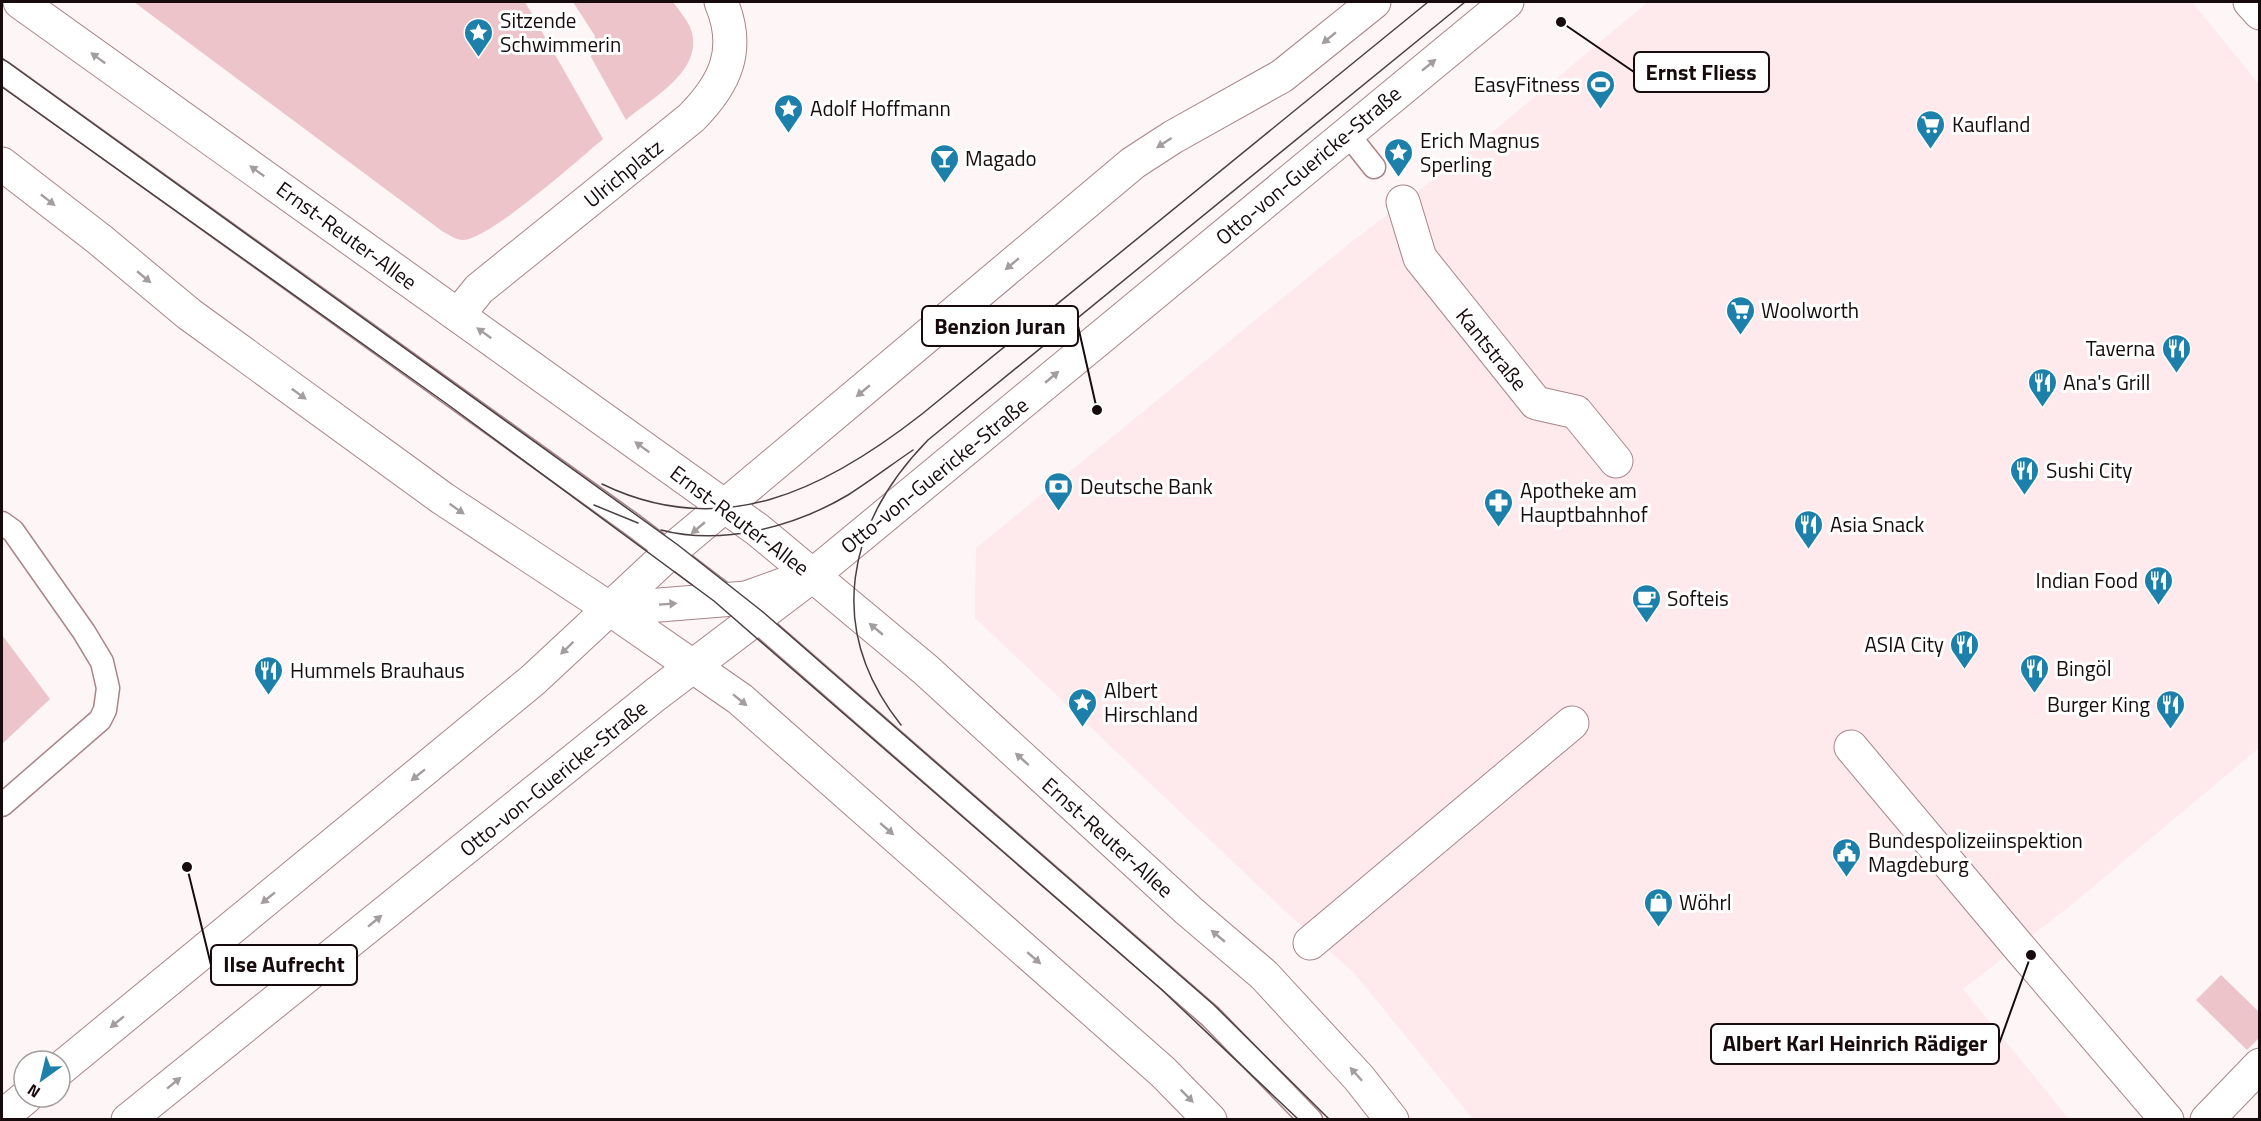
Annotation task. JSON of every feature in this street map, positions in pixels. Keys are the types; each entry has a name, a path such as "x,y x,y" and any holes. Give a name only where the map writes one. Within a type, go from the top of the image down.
{"street":[{"name":"Ernst-Reuter-Allee","path":"20,2 725,505 813,574 926,670 1189,912 1264,975 1359,1078 1392,1119"},
{"name":"Ulrichplatz","path":"458,315 479,289 691,118 706,103 718,86 726,68 731,47 728,16 721,2"},
{"path":"72,1059 533,680 670,552 1133,163 1173,137 1282,76 1374,2"},
{"name":"Otto-von-Guericke-Straße","path":"128,1119 693,666 743,609 813,574 1507,2"},
{"path":"2250,2 2259,13"},
{"path":"2,164 217,334 475,522 610,609 740,699 1163,1072 1210,1119"},
{"name":"Kantstraße","path":"1403,202 1420,258 1536,403 1576,412 1616,462"},
{"path":"610,609 743,609"},
{"path":"1310,944 1572,723"},
{"path":"1851,747 2167,1119"},
{"path":"2207,1119 2259,1065"}],"lane":[{"path":"2,72 670,552 743,609 1211,1017 1311,1119"},
{"path":"1347,133 1374,166"},
{"path":"2,523 13,531 84,632 102,662 108,688 105,710 100,720 2,805"}],"shaded area":[{"path":"134,2 525,2 603,139 535,196 494,226 477,236 464,240 458,239 442,231"},
{"path":"573,2 673,2 689,25 693,40 691,55 685,68 663,91 626,120 591,57 595,36"},
{"path":"1648,2 2192,2 2259,84 2259,748 2070,906 1963,989 2069,1119 1473,1119 1355,974 1285,911 975,618 976,548 1350,243 1459,160"},
{"path":"2,635 50,699 2,744"},
{"path":"2221,975 2259,1012 2259,1038 2247,1050 2196,1000"}],"tram line":[{"path":"602,484 646,501 689,508 730,507 771,499 810,485 848,465 922,414 1428,2"},
{"path":"901,725 877,689 862,652 855,615 855,578 863,542 879,506 900,472 928,440 1465,2"},
{"path":"2,58 678,545 763,612 1214,1005 1330,1120"},
{"path":"2,87 447,404 714,601 1161,989 1299,1120"},
{"path":"661,530 708,536 733,534 781,524 805,516 848,495 913,450"},
{"path":"594,505 638,523"}],"place":[{"name":"Ernst Fliess","path":"1561,22"},
{"name":"Sitzende Schwimmerin","path":"479,58"},
{"name":"EasyFitness","path":"1601,110"},
{"name":"Adolf Hoffmann","path":"789,134"},
{"name":"Kaufland","path":"1931,150"},
{"name":"Erich Magnus Sperling","path":"1399,178"},
{"name":"Magado","path":"944,184"},
{"name":"Woolworth","path":"1740,336"},
{"name":"Taverna","path":"2176,374"},
{"name":"Ana's Grill","path":"2042,408"},
{"name":"Benzion Juran","path":"1097,410"},
{"name":"Sushi City","path":"2025,496"},
{"name":"Deutsche Bank","path":"1059,512"},
{"name":"Apotheke am Hauptbahnhof","path":"1499,528"},
{"name":"Asia Snack","path":"1809,550"},
{"name":"Indian Food","path":"2159,606"},
{"name":"Softeis","path":"1646,624"},
{"name":"ASIA City","path":"1965,670"},
{"name":"Bingöl","path":"2035,694"},
{"name":"Hummels Brauhaus","path":"269,696"},
{"name":"Albert Hirschland","path":"1083,728"},
{"name":"Burger King","path":"2171,730"},
{"name":"Ilse Aufrecht","path":"187,867"},
{"name":"Bundespolizeiinspektion Magdeburg","path":"1847,878"},
{"name":"Wöhrl","path":"1658,928"},
{"name":"Albert Karl Heinrich Rädiger","path":"2031,955"}]}
